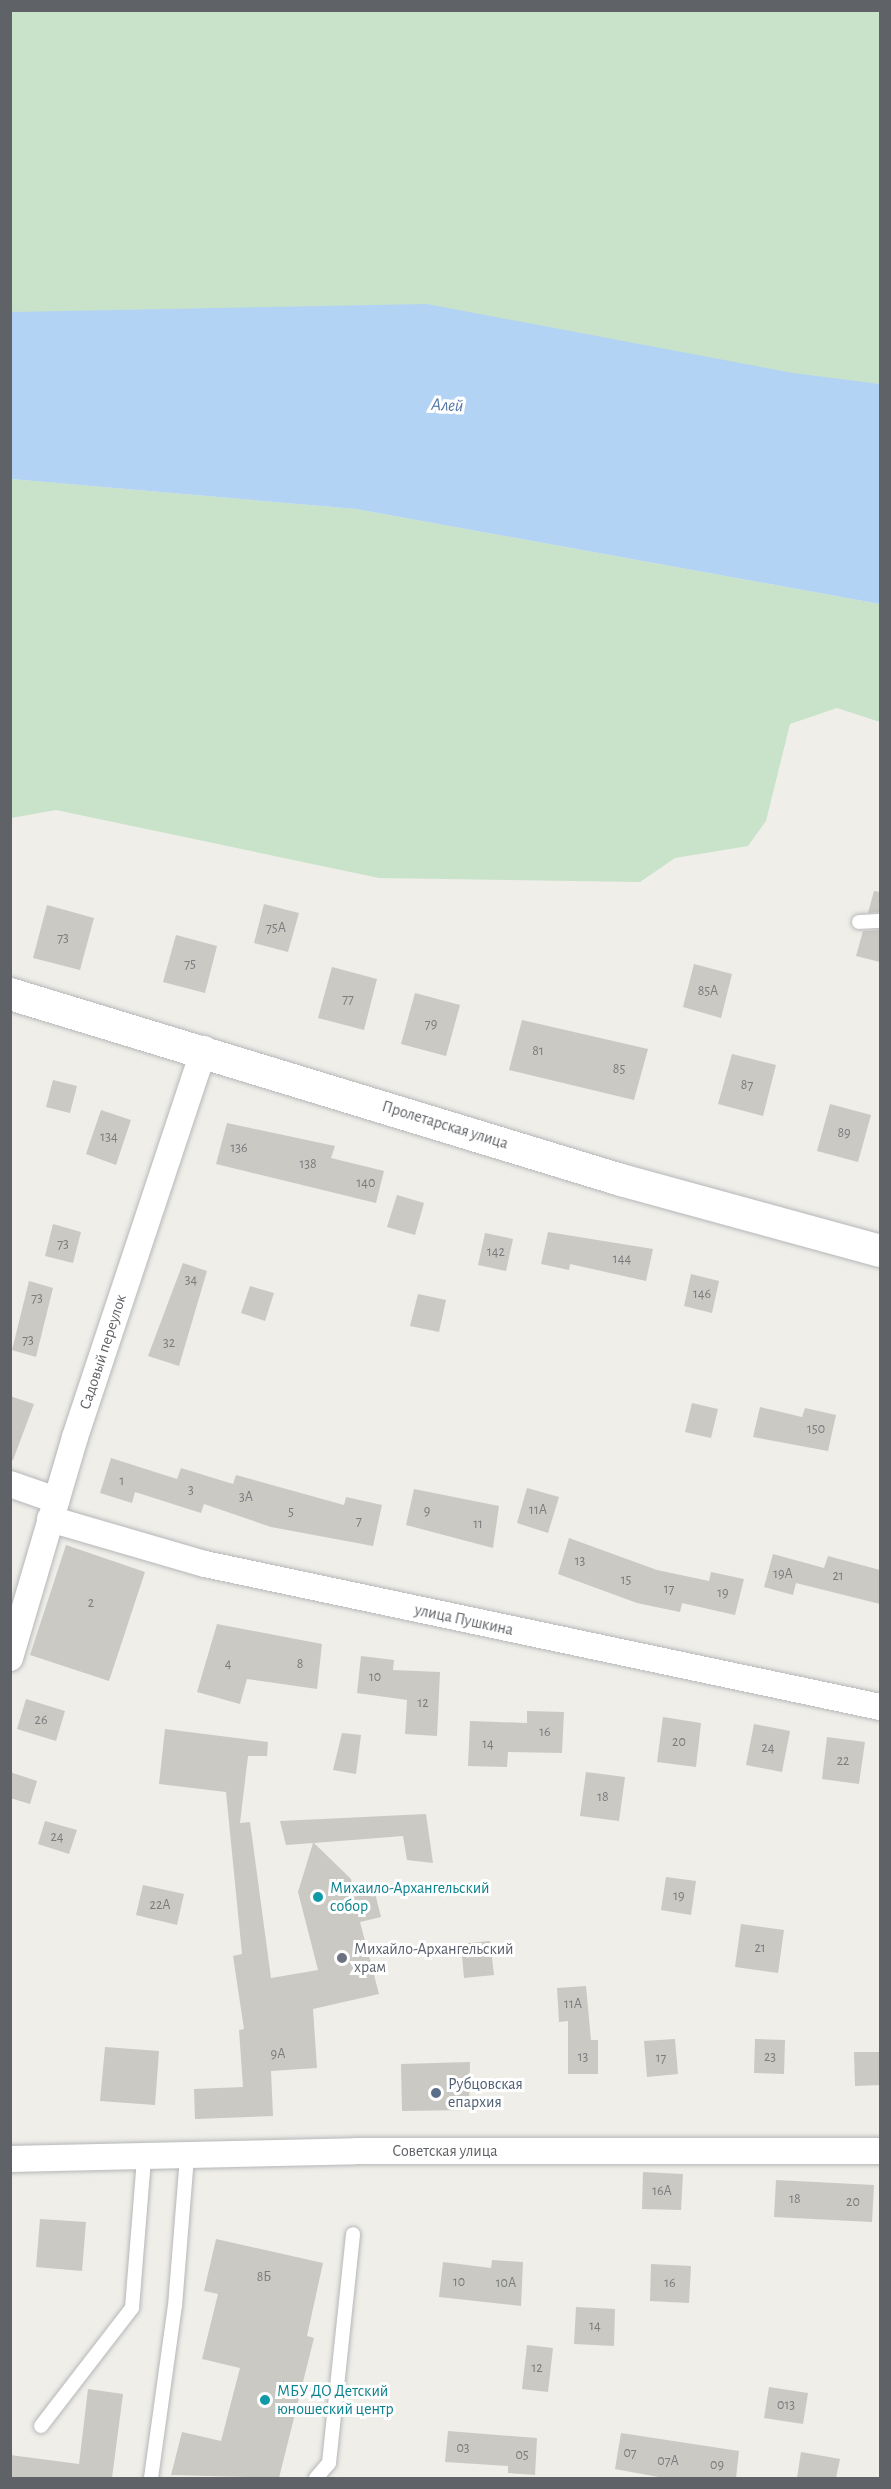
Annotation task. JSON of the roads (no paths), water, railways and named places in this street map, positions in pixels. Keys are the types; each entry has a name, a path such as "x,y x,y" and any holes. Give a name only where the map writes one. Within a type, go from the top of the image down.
{"street":[{"name":"Пролетарская улица","path":"10,994 204,1049 621,1180 880,1251"},
{"name":"Садовый переулок","path":"10,1658 53,1510 204,1049"},
{"name":"улица Пушкина","path":"10,1484 53,1510 206,1564 880,1707"},
{"name":"Советская улица","path":"10,2159 880,2151"}],"lane":[{"path":"859,922 880,921"},
{"path":"151,2478 175,2306 187,2156"},
{"path":"41,2426 132,2308 144,2158"},
{"path":"316,2478 329,2463 352,2234"}],"water":[{"name":"Алей","path":"427,304 793,373 880,384 880,604 356,509 11,479 11,312"}],"place":[{"name":"Михаило-Архангельский собор","path":"318,1897"},
{"name":"Михайло-Архангельский храм","path":"342,1958"},
{"name":"Рубцовская епархия","path":"436,2093"},
{"name":"МБУ ДО Детский юношеский центр","path":"265,2400"}]}
